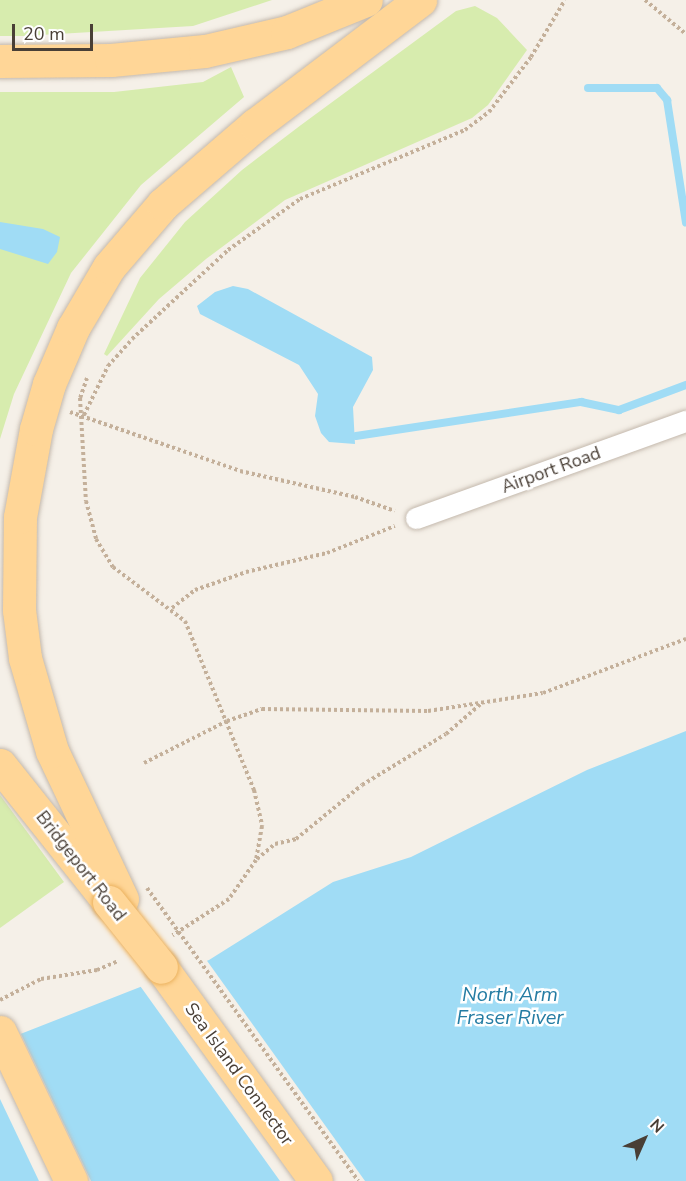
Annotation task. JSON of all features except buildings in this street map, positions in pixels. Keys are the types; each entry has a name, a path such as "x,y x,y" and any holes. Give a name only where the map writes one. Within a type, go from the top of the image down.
{"main road":[{"path":"0,61 111,60 205,51 287,32 366,0"},
{"path":"130,892 52,751 25,658 19,610 20,517 33,440 49,384 73,328 109,267 163,204 255,124 420,0"},
{"name":"Bridgeport Road","path":"0,765 130,892 161,967"},
{"name":"Sea Island Connector","path":"161,967 316,1181"},
{"path":"0,1032 70,1181"}],"street":[{"name":"Airport Road","path":"416,518 686,421"}],"path":[{"path":"256,860 262,826 254,790 194,637 172,608 133,583 103,555 86,501 83,415 108,366 132,339 228,250 300,199 465,130 489,112 531,57 565,0"},
{"path":"645,0 686,34"},
{"path":"66,421 69,412 83,415 240,471 355,497 416,518"},
{"path":"172,608 195,590 246,572 327,553 416,518"},
{"path":"144,763 227,721 262,709 428,711 543,693 686,639"},
{"path":"192,926 229,899 256,860 275,844 296,839 362,785 446,734 484,701"},
{"path":"130,892 358,1181"},
{"path":"0,1000 41,979 97,969"}],"green space":[{"path":"0,0 272,0 193,26 0,36"},
{"path":"475,6 497,18 527,50 488,105 472,118 285,200 206,259 159,299 107,356 104,354 140,278 185,222 242,170 301,125 456,11"},
{"path":"231,67 244,97 141,185 71,273 14,394 0,439 0,92 114,92 203,82"},
{"path":"0,795 64,882 0,928"}],"water":[{"path":"0,222 43,229 60,237 57,252 48,264 0,249"},
{"path":"233,286 248,289 372,357 373,370 353,407 355,444 329,442 321,433 315,416 318,394 299,365 200,314 197,306 215,292"},
{"name":"North Arm Fraser River","path":"686,731 686,1181 0,1181 0,1042 209,960 333,882 411,857 587,770"}],"pier":[{"path":"205,958 365,1181 280,1181 138,983"},
{"path":"19,1030 91,1181 39,1181 0,1099 0,1039"}],"waterway":[{"path":"588,88 657,88 667,100 686,223"},
{"path":"356,436 581,402 619,410 686,385"}]}
